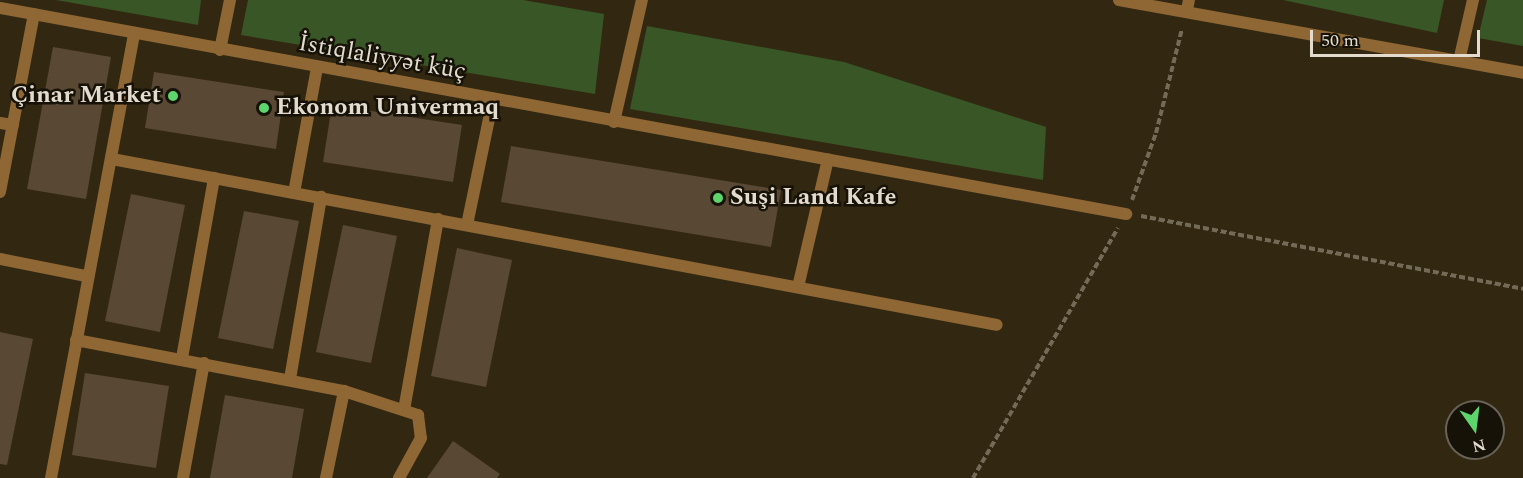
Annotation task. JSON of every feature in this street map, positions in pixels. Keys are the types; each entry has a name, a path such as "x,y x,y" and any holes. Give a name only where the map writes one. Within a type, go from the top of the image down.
{"street":[{"path":"220,50 230,0"},
{"path":"614,122 642,0"},
{"path":"1119,0 1188,5 1523,73"},
{"path":"1459,61 1473,0"},
{"name":"İstiqlaliyyət küç","path":"0,8 317,68 1126,214"},
{"path":"0,192 6,124 34,14"},
{"path":"51,478 86,276 112,159 134,34"},
{"path":"294,193 317,68"},
{"path":"468,225 493,100"},
{"path":"112,159 997,324"},
{"path":"798,287 828,159"},
{"path":"182,358 214,178"},
{"path":"290,379 321,198"},
{"path":"404,410 438,219"},
{"path":"0,259 86,276"},
{"path":"76,340 290,379 344,391 418,415 421,438 399,478"},
{"path":"183,478 204,363"},
{"path":"326,478 344,391"}],"path":[{"path":"973,478 1126,214 1156,133 1188,5"},
{"path":"1126,214 1523,289"}],"green space":[{"path":"56,0 201,0 198,25"},
{"path":"248,0 523,0 604,14 595,94 241,35"},
{"path":"1283,0 1444,0 1437,33"},
{"path":"1487,0 1523,0 1523,46 1478,38"},
{"path":"647,26 844,62 1046,127 1043,180 630,109"}],"building":[{"path":"53,47 111,57 86,199 27,189"},
{"path":"154,72 284,92 276,149 145,128"},
{"path":"332,105 462,125 453,182 323,162"},
{"path":"511,146 781,190 771,247 501,202"},
{"path":"131,194 185,205 160,332 105,321"},
{"path":"244,211 299,221 273,349 218,338"},
{"path":"343,225 397,236 371,363 316,352"},
{"path":"457,248 512,260 486,387 431,376"},
{"path":"0,332 33,339 7,465 0,464"},
{"path":"85,373 169,386 156,468 72,455"},
{"path":"225,395 304,409 292,478 210,478"},
{"path":"453,441 500,474 497,478 427,478"}],"place":[{"name":"Çinar Market","path":"173,96"},
{"name":"Ekonom Univermaq","path":"264,108"},
{"name":"Suşi Land Kafe","path":"718,198"}]}
